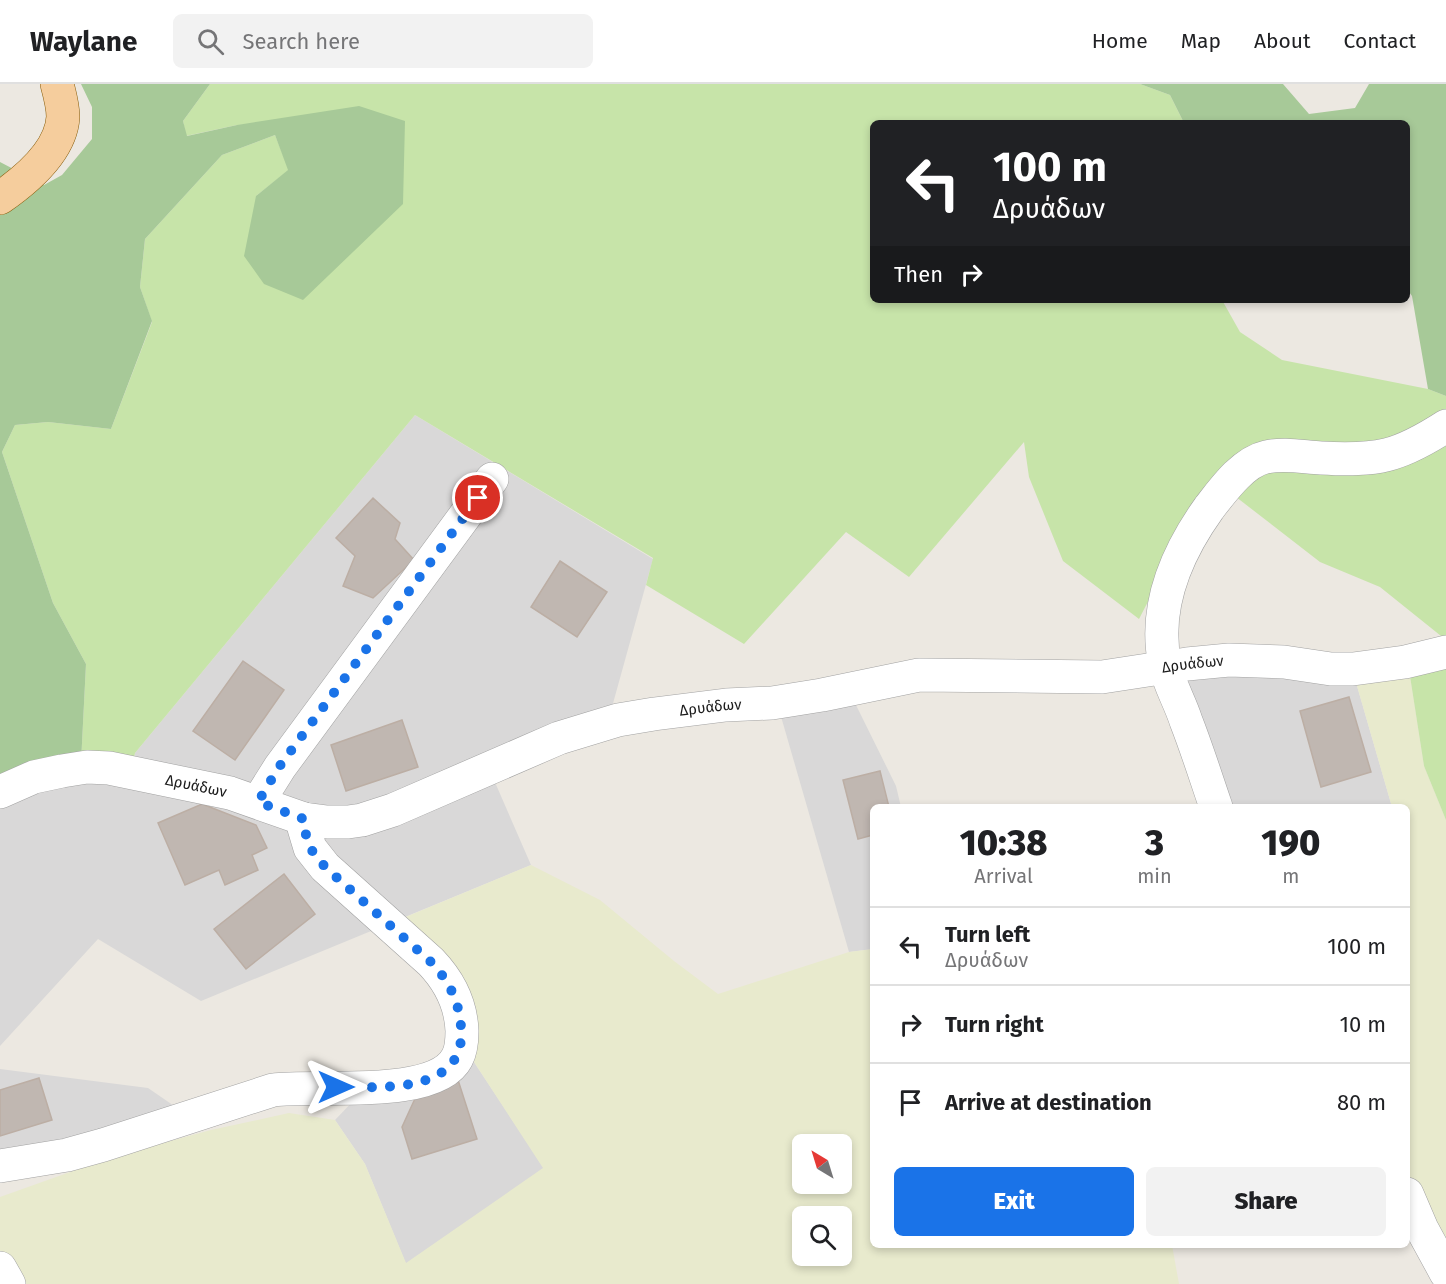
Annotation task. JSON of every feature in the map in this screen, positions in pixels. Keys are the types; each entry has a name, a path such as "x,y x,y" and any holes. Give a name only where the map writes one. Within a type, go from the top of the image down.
{"main road":[{"path":"0,198 41,162 57,138 63,116 62,100 57,84"}],"street":[{"path":"1215,804 1166,668 1161,642 1165,595 1186,546 1205,513 1242,471 1266,457 1347,459 1393,454 1416,444 1446,426"},
{"path":"258,802 279,767 492,479"},
{"name":"Δρυάδων","path":"0,792 34,777 87,767 109,768 194,784 258,802 304,819 338,822 374,816 427,796 559,738 618,720 691,708 772,703 919,675 1102,677 1202,662 1252,660 1353,669 1405,662 1446,652"},
{"path":"0,1166 94,1148 273,1090 292,1087 379,1087 422,1082 438,1076 457,1059 462,1034 460,1015 453,992 445,978 431,962 325,867 310,848 304,828 304,819"},
{"path":"1410,1201 1446,1273"},
{"path":"0,1268 9,1284"}],"shaded area":[{"path":"415,415 653,559 612,707 484,757 531,865 201,1001 98,939 0,1046 0,806 49,786 94,778 129,783 135,753"},
{"path":"1178,674 1355,679 1391,804 1227,804"},
{"path":"853,699 896,786 900,804 870,804 870,949 849,952 780,713"},
{"path":"474,1062 544,1168 406,1264 365,1164 335,1120 357,1097 447,1079"},
{"path":"0,1069 148,1088 180,1110 0,1159"}],"green space":[{"path":"81,84 210,84 183,121 187,136 237,125 359,106 405,121 403,204 303,300 264,284 244,256 256,196 288,170 275,135 222,155 145,239 140,287 152,321 111,429 48,422 15,425 2,452 53,603 86,664 81,763 0,788 0,162 44,185 62,175 92,139 92,107"},
{"path":"210,84 1140,84 1170,95 1182,120 870,120 870,303 1224,303 1240,332 1282,360 1428,389 1446,396 1446,640 1380,587 1320,562 1218,483 1189,522 1139,619 1063,561 1029,477 1024,442 909,577 846,532 744,644 646,585 653,558 415,415 135,753 132,766 81,763 86,664 53,603 2,452 15,425 48,422 111,429 152,322 140,287 145,239 222,155 275,135 289,170 256,196 405,121 237,125 186,136 183,121"},
{"path":"1140,84 1283,84 1309,114 1355,108 1369,84 1446,84 1446,396 1428,389 1410,293 1410,120 1182,120 1170,95"},
{"path":"1446,649 1446,820 1424,766 1410,676"},
{"path":"1410,676 1424,766 1446,820 1446,1259 1439,1249 1410,1181 1410,804 1391,804 1355,679"},
{"path":"531,865 600,900 718,994 849,952 870,949 870,1248 1173,1248 1179,1284 14,1284 0,1257 0,1197 115,1156 211,1130 289,1113 335,1120 365,1164 406,1263 543,1168 474,1062 477,1030 396,921"}],"building":[{"path":"373,498 400,523 395,539 414,560 373,598 343,586 355,556 336,538"},
{"path":"560,561 607,592 577,637 531,607"},
{"path":"243,661 284,690 235,760 193,731"},
{"path":"1349,697 1371,772 1321,787 1300,711"},
{"path":"402,720 418,767 346,791 331,745"},
{"path":"880,771 888,804 870,804 870,836 858,839 843,780"},
{"path":"202,804 256,825 267,848 252,855 258,870 225,885 219,870 185,885 158,823"},
{"path":"284,874 315,914 246,969 214,929"},
{"path":"39,1078 52,1120 0,1136 0,1090"},
{"path":"458,1080 477,1139 412,1159 402,1127 418,1092"}],"route":[{"path":"336,1087 400,1085 422,1082 438,1076 457,1059 460,1048 462,1034 457,1002 440,970 325,867 310,848 304,828 304,819 258,802 279,767 478,498"}]}
